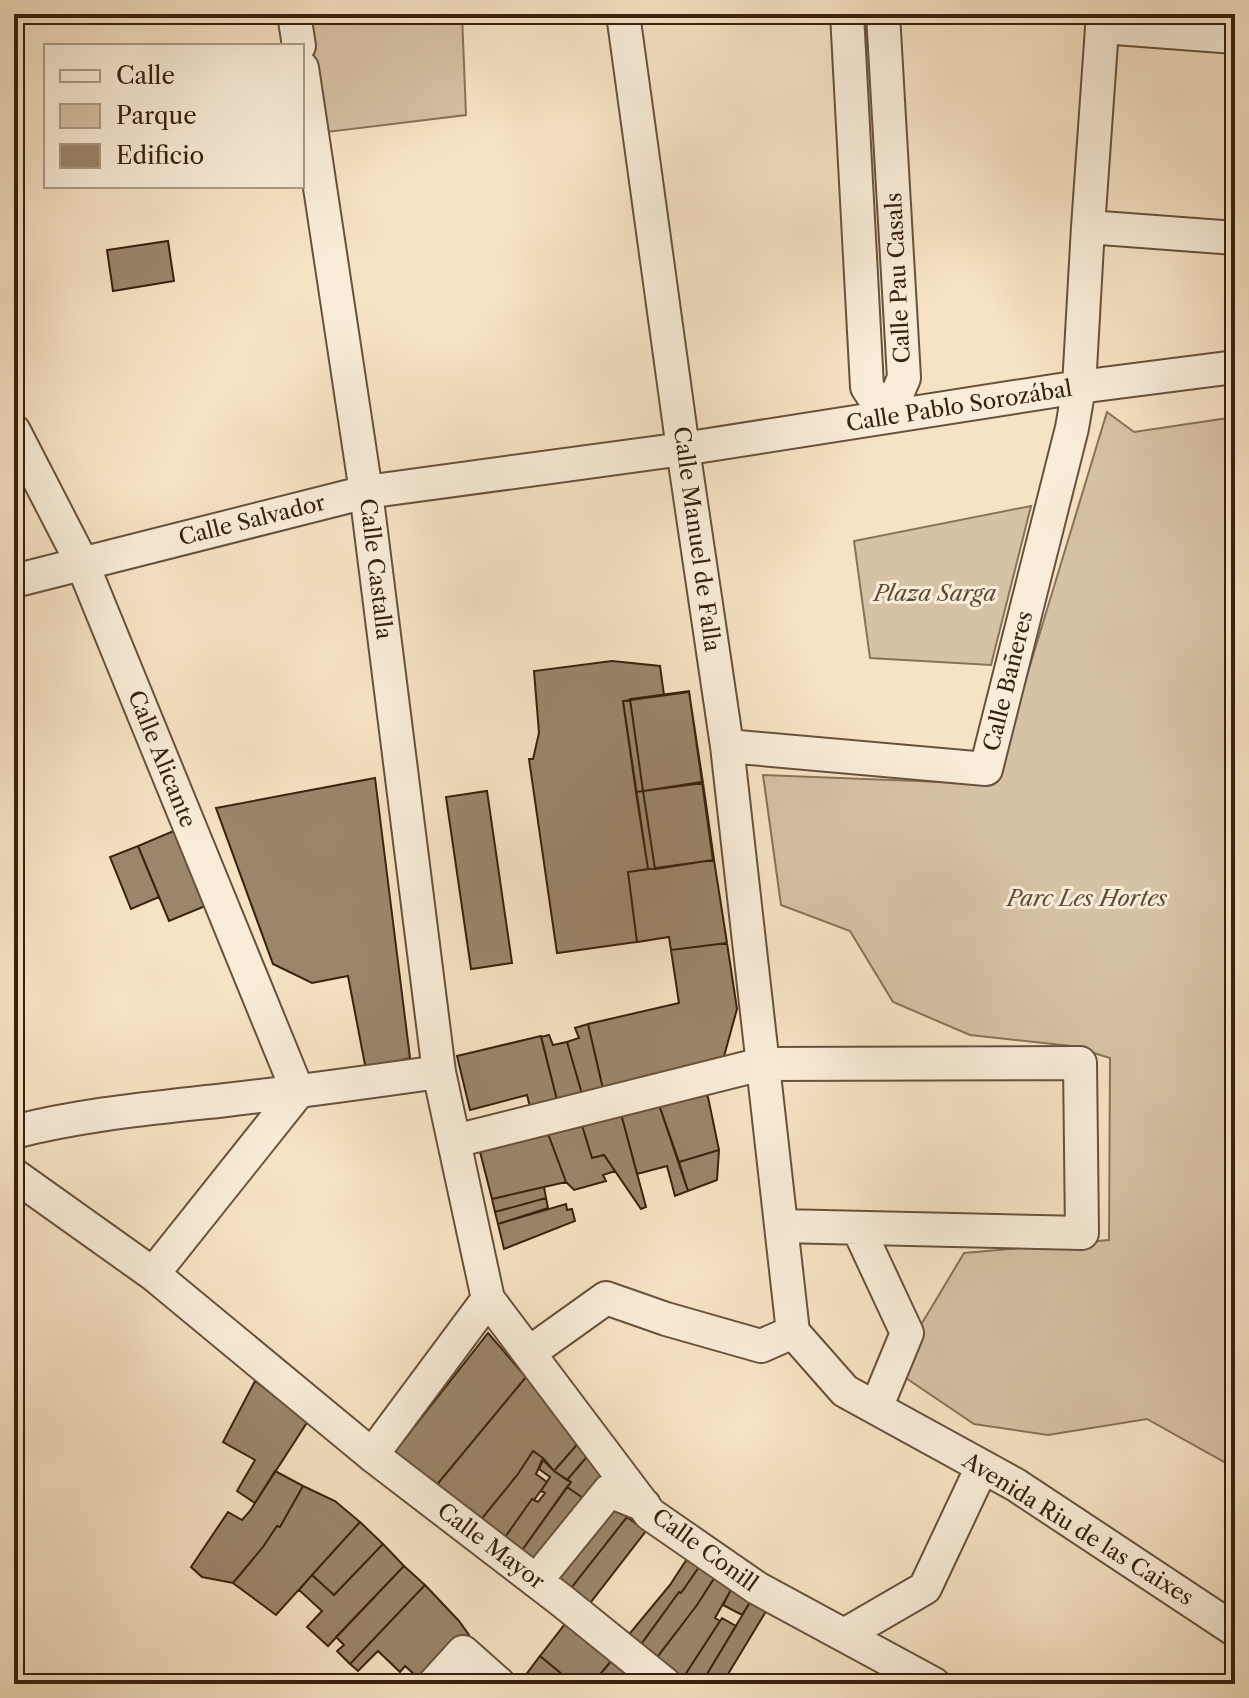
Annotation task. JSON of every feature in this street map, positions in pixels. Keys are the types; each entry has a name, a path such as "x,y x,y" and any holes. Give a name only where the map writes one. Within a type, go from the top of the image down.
{"street":[{"path":"294,14 299,44"},
{"name":"Calle Manuel de Falla","path":"623,14 727,746 762,1064"},
{"name":"Calle Pau Casals","path":"847,14 867,387 887,417"},
{"name":"Calle Pau Casals","path":"883,14 904,378 887,417"},
{"path":"1079,387 1102,20 1235,37"},
{"name":"Calle Castalla","path":"304,81 366,492 439,1072 488,1299"},
{"path":"1088,227 1235,238"},
{"name":"Calle Pablo Sorozábal","path":"683,449 1079,387 1235,367"},
{"name":"Calle Bañeres","path":"727,746 986,769 1072,428 1079,387"},
{"name":"Calle Alicante","path":"14,431 82,563 298,1092"},
{"name":"Calle Salvador","path":"14,581 366,492 683,449"},
{"path":"455,1141 762,1064 1080,1063 1082,1233 781,1226"},
{"path":"529,1353 606,1298 761,1346 793,1332 762,1064"},
{"path":"14,1132 46,1123 133,1110 298,1092 439,1072"},
{"path":"153,1274 298,1092"},
{"name":"Calle Mayor","path":"14,1175 153,1274 372,1455 665,1684"},
{"path":"858,1228 907,1333 876,1408"},
{"path":"372,1455 488,1299"},
{"name":"Calle Conill","path":"488,1299 650,1514 757,1588 934,1684"},
{"name":"Avenida Riu de las Caixes","path":"793,1332 845,1391 1016,1485 1235,1630"},
{"path":"844,1635 925,1588 982,1467"},
{"path":"536,1581 609,1491 644,1505"},
{"path":"434,1684 463,1652 499,1684"}],"green space":[{"path":"296,14 462,14 466,115 327,132"},
{"name":"Parc Les Hortes","path":"1107,412 1134,432 1235,417 1235,1468 1147,1419 1048,1435 974,1424 894,1370 964,1253 1109,1240 1110,1058 1071,1046 970,1035 893,1002 850,931 781,905 763,775 994,784"},
{"name":"Plaza Sarga","path":"1031,506 991,665 870,658 854,541"}],"building":[{"path":"168,241 174,281 113,291 107,250"},
{"path":"612,661 660,666 664,695 623,701 648,869 628,872 637,942 557,953 529,759 533,759 539,733 534,671"},
{"path":"689,691 702,782 643,791 630,699"},
{"path":"689,692 703,783 636,792 623,701"},
{"path":"375,778 410,1058 366,1070 348,976 312,983 273,964 216,808"},
{"path":"702,782 713,860 655,869 643,791"},
{"path":"703,783 714,860 648,869 636,792"},
{"path":"487,791 512,963 471,969 446,797"},
{"path":"183,827 215,902 169,921 138,846"},
{"path":"138,846 159,897 131,909 110,857"},
{"path":"714,860 727,943 671,950 669,937 637,942 628,872"},
{"path":"727,943 737,1009 723,1060 603,1089 588,1024 679,1003 671,950"},
{"path":"588,1024 603,1089 582,1094 567,1042 579,1038 575,1028"},
{"path":"549,1035 553,1045 567,1042 582,1094 557,1100 541,1037"},
{"path":"541,1036 557,1100 530,1107 527,1095 470,1110 457,1056"},
{"path":"695,1088 708,1097 719,1150 679,1162 657,1099"},
{"path":"657,1099 688,1191 675,1196 667,1166 637,1174 620,1110"},
{"path":"620,1110 646,1207 641,1209 604,1155 592,1158 581,1122"},
{"path":"581,1122 592,1158 604,1155 615,1171 603,1175 606,1181 574,1190 566,1182 547,1131"},
{"path":"547,1131 566,1182 492,1199 480,1152"},
{"path":"719,1150 717,1180 688,1191 679,1162"},
{"path":"544,1187 546,1198 495,1212 492,1199"},
{"path":"546,1198 548,1208 498,1224 495,1212"},
{"path":"566,1204 567,1210 572,1209 575,1221 504,1249 498,1224"},
{"path":"488,1333 526,1377 435,1487 393,1454"},
{"path":"526,1377 581,1440 554,1471 533,1451 479,1522 435,1487"},
{"path":"255,1381 308,1421 255,1503 237,1491 255,1460 223,1442"},
{"path":"581,1440 591,1452 567,1480 554,1471"},
{"path":"533,1451 543,1458 536,1474 547,1482 503,1540 479,1522"},
{"path":"591,1452 613,1476 589,1502 567,1487 571,1482 567,1480"},
{"path":"543,1460 571,1482 520,1553 503,1540 532,1499 538,1502 545,1493 541,1491 550,1477 539,1469"},
{"path":"275,1471 303,1486 280,1527 277,1526 233,1583 202,1577 191,1567 228,1512 242,1520"},
{"path":"303,1486 335,1501 360,1522 276,1615 233,1583 277,1526 280,1527"},
{"path":"567,1487 589,1502 538,1567 520,1553"},
{"path":"610,1502 627,1517 568,1592 550,1576"},
{"path":"627,1517 646,1531 587,1607 568,1592"},
{"path":"360,1522 383,1544 334,1595 312,1575"},
{"path":"383,1544 404,1566 328,1646 307,1627 322,1611 299,1590 312,1575 334,1595"},
{"path":"687,1559 699,1567 639,1647 626,1638 670,1585"},
{"path":"404,1566 425,1585 350,1664 337,1651 344,1645 336,1637"},
{"path":"699,1567 715,1577 655,1660 639,1647"},
{"path":"715,1577 732,1588 715,1618 720,1621 681,1681 655,1660"},
{"path":"425,1585 469,1635 424,1683 405,1666 400,1672 378,1651 358,1671 350,1664"},
{"path":"732,1588 752,1599 742,1615 723,1605"},
{"path":"752,1599 768,1608 722,1684 701,1684"},
{"path":"722,1618 736,1626 701,1684 685,1684 681,1681"},
{"path":"565,1624 612,1660 592,1684 584,1679 580,1684 574,1684 540,1656"},
{"path":"540,1656 569,1680 565,1684 519,1684"},
{"path":"612,1660 638,1682 637,1684 592,1684"}]}
